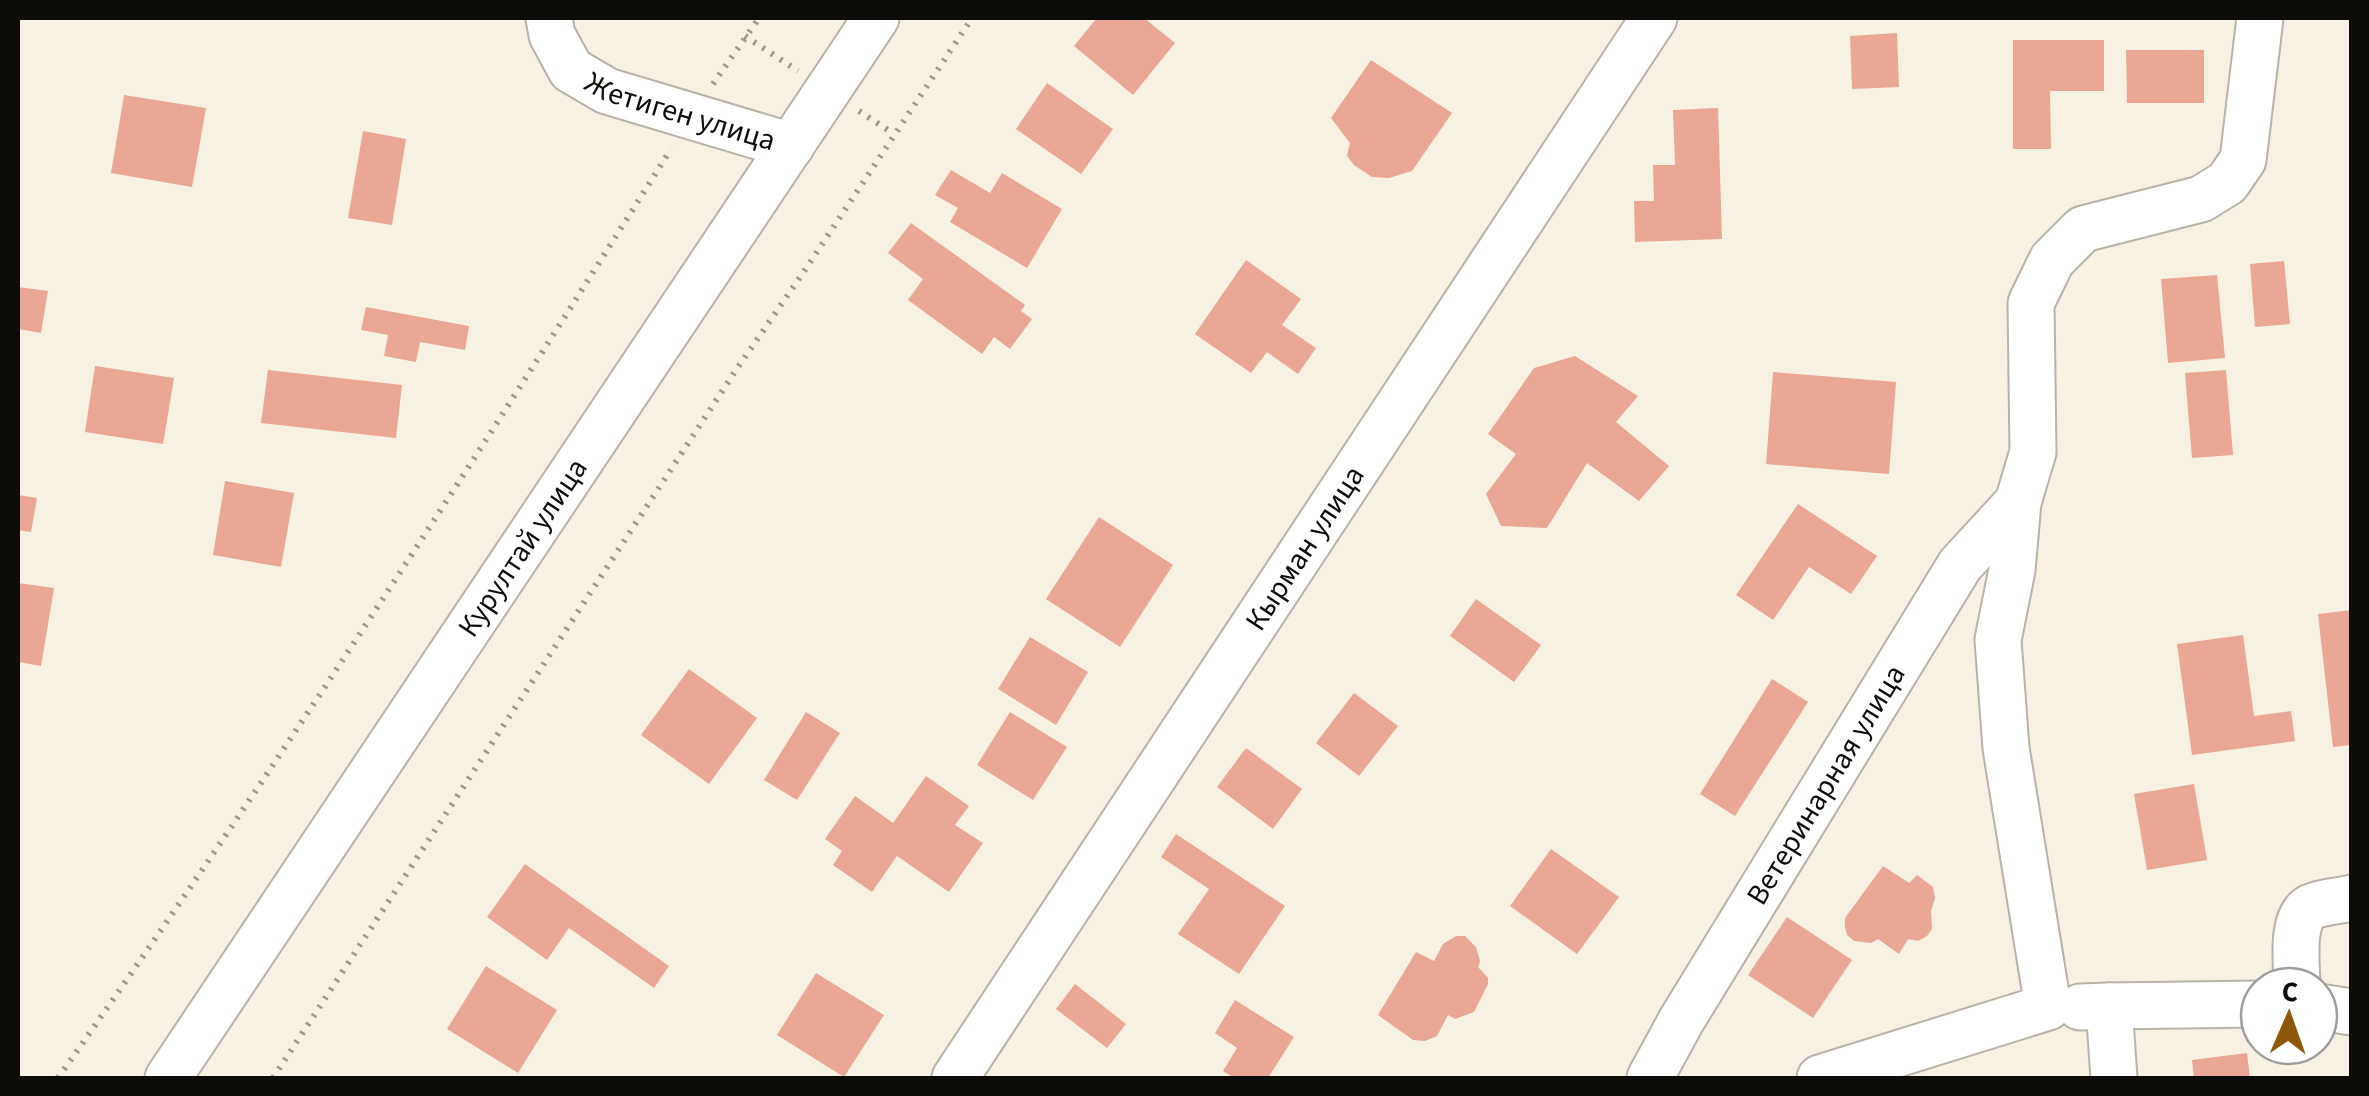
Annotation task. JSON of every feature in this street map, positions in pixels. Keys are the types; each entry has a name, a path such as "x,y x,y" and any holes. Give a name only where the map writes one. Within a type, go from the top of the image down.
{"street":[{"name":"Жетиген улица","path":"549,18 552,35 570,70 607,91 791,146"},
{"name":"Курултай улица","path":"168,1078 876,18"},
{"name":"Кырман улица","path":"955,1078 1654,18"},
{"name":"Ветеринарная улица","path":"2048,1007 2006,748 1998,640 2012,570 2018,502 2034,452 2031,303 2052,260 2083,229 2202,198 2227,184 2243,160 2260,18"},
{"name":"Ветеринарная улица","path":"1650,1078 1681,1020 1960,565 2018,502"},
{"path":"2297,966 2300,917 2310,908 2352,898"},
{"path":"1820,1078 2048,1007 2239,1004"},
{"path":"2109,1006 2114,1078"}],"path":[{"path":"58,1078 161,932 451,496 692,116 759,18"},
{"path":"273,1078 690,440 972,18"}],"building":[{"path":"1097,18 1144,18 1175,43 1133,95 1074,46"},
{"path":"1897,33 1899,87 1852,89 1850,36"},
{"path":"2013,40 2104,40 2104,91 2050,91 2051,149 2013,149"},
{"path":"2126,50 2204,50 2204,103 2127,103"},
{"path":"1371,60 1452,113 1412,171 1389,178 1372,177 1354,165 1347,156 1350,143 1331,118"},
{"path":"1047,83 1113,129 1081,174 1016,129"},
{"path":"124,95 206,108 192,187 111,173"},
{"path":"1718,108 1722,239 1635,242 1634,201 1654,201 1653,165 1675,165 1673,110"},
{"path":"363,131 406,139 392,225 348,218"},
{"path":"951,170 990,193 1002,173 1062,209 1027,268 950,222 958,208 935,195"},
{"path":"911,223 1025,305 1021,311 1032,319 1010,349 994,337 982,354 908,300 923,279 888,253"},
{"path":"1246,260 1301,299 1282,325 1316,348 1298,374 1267,352 1251,373 1195,334"},
{"path":"2284,261 2290,324 2255,327 2250,264"},
{"path":"2217,275 2225,358 2168,363 2161,279"},
{"path":"18,287 48,291 41,333 18,329"},
{"path":"366,307 469,326 465,350 420,342 416,362 384,356 388,335 361,330"},
{"path":"1575,356 1638,396 1616,422 1669,466 1639,501 1587,463 1547,528 1501,526 1486,494 1516,454 1488,434 1534,368"},
{"path":"95,366 174,378 163,444 85,432"},
{"path":"268,370 402,385 396,438 261,423"},
{"path":"2226,370 2233,455 2192,458 2185,373"},
{"path":"1773,372 1896,382 1889,474 1766,464"},
{"path":"225,481 294,493 281,567 213,555"},
{"path":"18,495 37,498 31,532 18,530"},
{"path":"1798,504 1877,556 1851,594 1809,567 1773,620 1736,595"},
{"path":"1099,517 1173,565 1120,647 1046,599"},
{"path":"18,583 54,588 41,666 18,662"},
{"path":"1476,599 1541,645 1514,682 1450,636"},
{"path":"2352,610 2352,745 2333,747 2318,614"},
{"path":"2243,635 2254,716 2291,711 2295,741 2192,755 2177,644"},
{"path":"1030,637 1088,672 1056,725 998,689"},
{"path":"689,669 757,718 709,784 641,735"},
{"path":"1772,679 1808,702 1735,816 1700,794"},
{"path":"1354,693 1398,726 1359,776 1316,743"},
{"path":"806,712 840,733 797,800 764,780"},
{"path":"1010,712 1067,747 1033,800 977,765"},
{"path":"1246,748 1302,789 1273,829 1217,787"},
{"path":"926,776 969,806 955,825 983,843 949,892 897,856 872,892 833,865 842,851 825,839 855,796 893,823"},
{"path":"2194,784 2207,860 2147,870 2134,794"},
{"path":"1176,834 1285,906 1239,974 1178,934 1209,889 1161,857"},
{"path":"1551,849 1619,897 1577,954 1510,906"},
{"path":"525,864 669,966 654,988 569,928 547,960 487,917"},
{"path":"1883,866 1909,883 1917,875 1933,887 1935,898 1932,929 1918,941 1908,939 1899,954 1878,939 1871,943 1854,941 1845,927 1845,918"},
{"path":"1787,917 1852,960 1813,1018 1748,975"},
{"path":"1456,936 1465,936 1476,947 1478,967 1488,978 1488,984 1474,1012 1455,1019 1448,1015 1437,1036 1413,1040 1378,1015 1416,952 1434,961 1443,944"},
{"path":"486,966 557,1010 518,1073 447,1029"},
{"path":"816,973 884,1015 844,1077 777,1035"},
{"path":"1075,984 1126,1024 1107,1048 1056,1009"},
{"path":"1235,1000 1294,1037 1268,1078 1234,1078 1223,1071 1237,1048 1215,1033"},
{"path":"2239,1054 2239,1066 2249,1066 2250,1078 2194,1078 2192,1060"}]}
